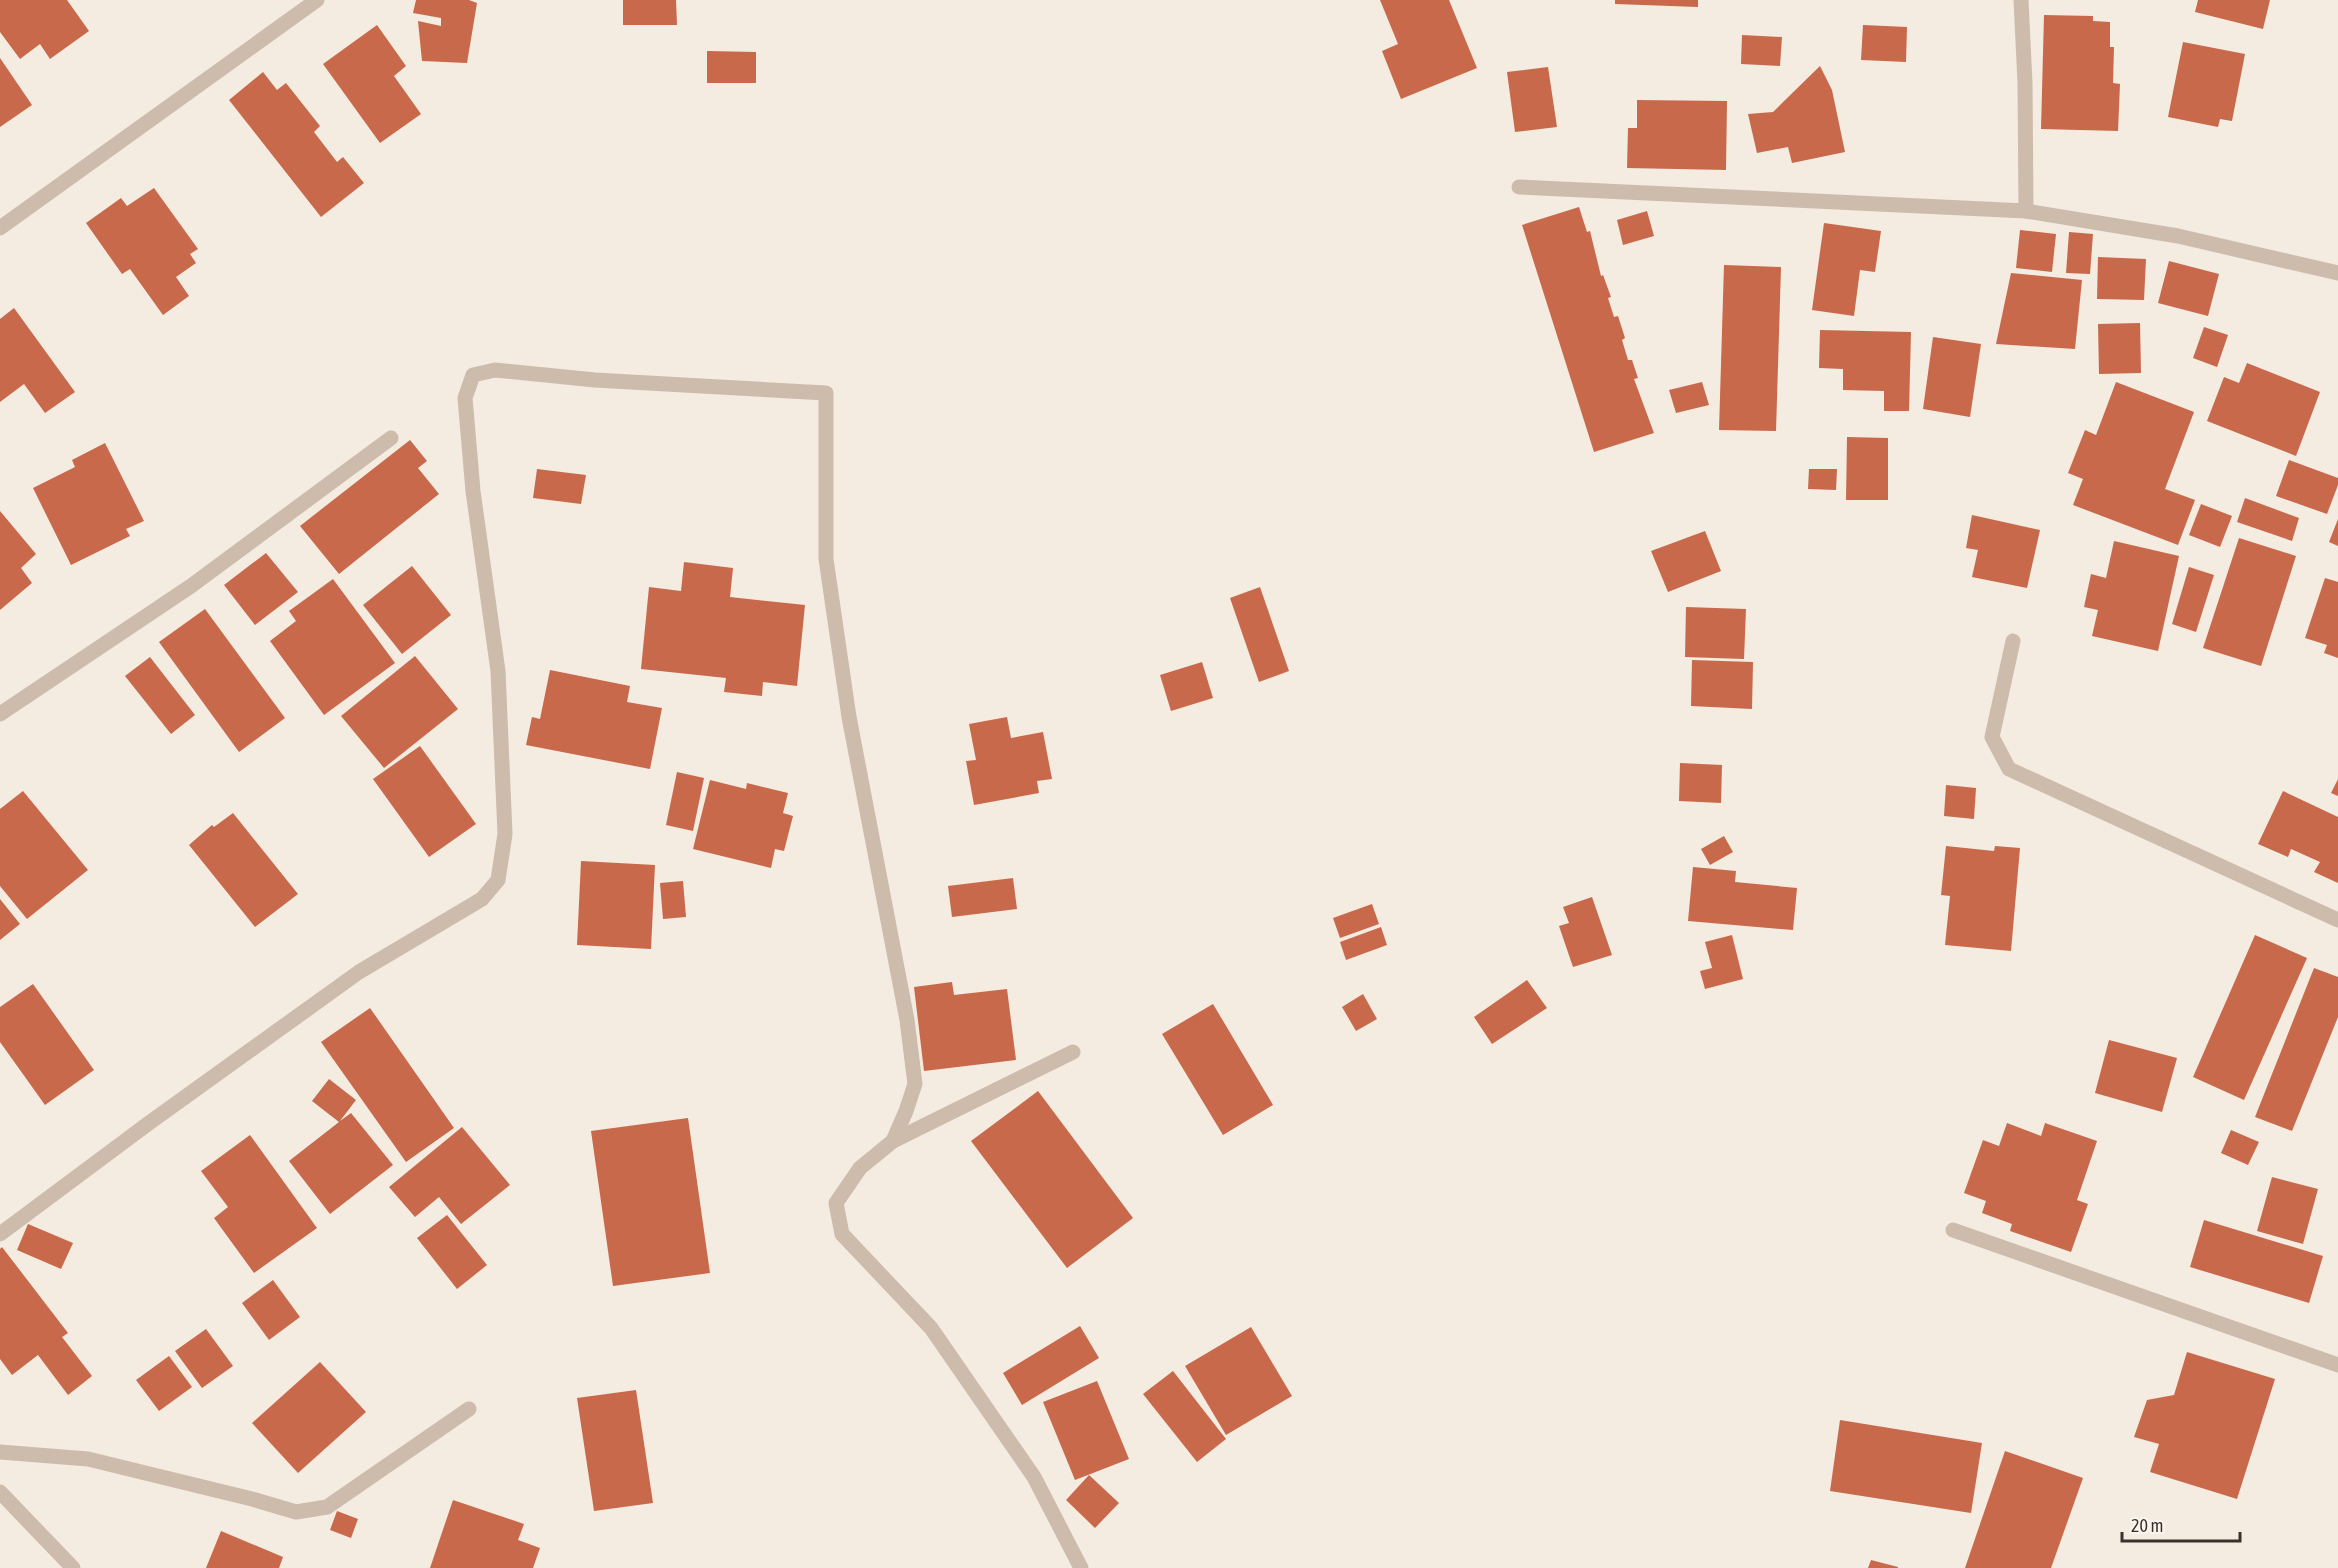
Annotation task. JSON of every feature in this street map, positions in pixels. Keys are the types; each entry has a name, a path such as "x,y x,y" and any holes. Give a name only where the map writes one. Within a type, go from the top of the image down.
{"street":[{"path":"0,228 317,0"},
{"path":"2020,0 2025,83 2026,211"},
{"path":"1519,187 2026,211 2178,236 2338,273"},
{"path":"0,1234 149,1122 358,972 482,899 498,880 505,834 498,671 473,492 465,398 473,375 495,370 595,380 825,393 825,559 849,717 907,1020 915,1084 893,1141"},
{"path":"0,714 191,586 391,438"},
{"path":"2013,641 1992,737 2009,769 2338,920"},
{"path":"1073,1052 893,1141 860,1168 836,1203 842,1234 930,1328 1034,1476 1081,1568"},
{"path":"1953,1230 2338,1365"},
{"path":"0,1452 88,1459 296,1512 327,1507 469,1408"},
{"path":"0,1492 73,1568"}],"building":[{"path":"0,0 67,0 89,31 50,59 40,44 20,59 0,32"},
{"path":"416,0 469,0 477,3 467,63 422,61 418,21 441,26 441,18 413,13"},
{"path":"623,0 676,0 677,25 623,25"},
{"path":"1380,0 1449,0 1477,68 1401,99 1382,51 1398,44"},
{"path":"1615,0 1698,0 1698,7 1615,4"},
{"path":"2198,0 2270,0 2263,29 2195,12"},
{"path":"2044,15 2093,16 2093,21 2110,22 2110,47 2114,47 2113,83 2120,84 2118,131 2041,129"},
{"path":"377,25 406,66 394,76 421,114 380,143 323,64"},
{"path":"1863,25 1907,27 1906,62 1861,60"},
{"path":"1742,35 1782,37 1780,66 1741,64"},
{"path":"2183,42 2245,54 2232,121 2220,119 2218,127 2168,117"},
{"path":"707,51 756,52 756,83 707,83"},
{"path":"0,58 32,105 0,127"},
{"path":"1820,66 1832,90 1845,152 1792,163 1788,147 1757,153 1748,114 1773,112"},
{"path":"1548,67 1557,127 1515,132 1507,72"},
{"path":"263,72 277,90 286,83 320,126 314,132 337,162 343,157 364,183 321,217 229,100"},
{"path":"1637,100 1727,101 1726,170 1627,168 1628,128 1637,128"},
{"path":"154,188 198,249 190,254 196,263 176,277 189,296 163,315 130,269 122,274 86,223 121,198 127,206"},
{"path":"1579,207 1587,232 1590,231 1601,276 1603,275 1611,297 1608,298 1614,317 1618,316 1625,338 1622,340 1628,360 1632,360 1638,378 1634,379 1654,433 1594,452 1522,225"},
{"path":"1647,211 1654,236 1623,245 1617,220"},
{"path":"1824,223 1881,231 1875,272 1860,270 1854,316 1812,310"},
{"path":"2020,230 2056,234 2052,272 2016,268"},
{"path":"2069,232 2093,234 2090,274 2066,273"},
{"path":"2098,257 2146,259 2144,300 2097,299"},
{"path":"2169,261 2219,274 2208,316 2158,303"},
{"path":"1724,265 1781,267 1776,431 1719,430"},
{"path":"2011,273 2082,280 2075,349 1996,344"},
{"path":"14,308 75,392 45,413 24,384 0,402 0,319"},
{"path":"2140,323 2141,373 2099,374 2098,324"},
{"path":"2204,327 2228,335 2217,367 2193,358"},
{"path":"1820,330 1911,332 1909,411 1884,411 1884,391 1843,390 1843,369 1819,368"},
{"path":"1933,337 1981,344 1970,417 1923,409"},
{"path":"2247,363 2320,392 2296,456 2207,421 2224,377 2239,383"},
{"path":"1702,382 1709,405 1676,413 1669,390"},
{"path":"2116,382 2194,412 2165,489 2195,500 2178,545 2073,505 2083,479 2068,473 2085,430 2096,435"},
{"path":"1847,437 1888,438 1888,500 1846,500"},
{"path":"410,440 427,461 418,468 439,494 339,574 300,526"},
{"path":"105,443 144,521 126,529 130,536 71,565 33,488 75,467 72,460"},
{"path":"2289,460 2338,478 2338,485 2327,514 2276,496"},
{"path":"537,469 586,475 581,504 533,498"},
{"path":"1809,469 1837,469 1836,490 1808,489"},
{"path":"2245,498 2299,518 2292,541 2237,522"},
{"path":"2201,504 2232,516 2220,547 2189,535"},
{"path":"0,511 36,554 21,568 32,583 0,610"},
{"path":"1972,515 2040,530 2027,588 1972,577 1978,550 1966,548"},
{"path":"2338,519 2338,546 2329,542"},
{"path":"1705,531 1721,571 1668,592 1651,551"},
{"path":"2239,538 2296,556 2261,666 2203,648"},
{"path":"2114,541 2179,556 2158,651 2092,636 2098,610 2084,607 2091,574 2106,578"},
{"path":"266,553 298,592 255,625 224,585"},
{"path":"684,562 733,568 730,597 805,605 797,686 763,682 762,696 724,692 726,678 641,669 649,587 681,591"},
{"path":"412,566 451,615 402,654 363,605"},
{"path":"2189,567 2214,575 2196,632 2172,624"},
{"path":"2325,578 2338,582 2338,658 2324,653 2327,645 2305,638"},
{"path":"333,579 395,663 324,715 270,641 296,621 289,611"},
{"path":"1260,587 1289,671 1259,682 1230,598"},
{"path":"1686,607 1746,609 1744,659 1685,657"},
{"path":"205,609 285,718 239,752 159,642"},
{"path":"415,656 458,709 384,768 341,716"},
{"path":"150,657 195,715 171,734 125,676"},
{"path":"1692,660 1753,662 1752,709 1691,706"},
{"path":"1202,662 1213,698 1171,711 1160,675"},
{"path":"550,670 630,686 627,702 662,708 650,769 526,745 532,717 540,719"},
{"path":"1007,717 1011,738 1043,732 1052,779 1037,781 1039,793 974,805 966,761 976,760 969,724"},
{"path":"420,746 476,824 429,857 373,779"},
{"path":"1680,763 1722,765 1721,803 1679,801"},
{"path":"677,772 704,778 693,831 666,825"},
{"path":"2338,779 2338,796 2331,793"},
{"path":"710,780 746,789 747,783 788,793 783,813 793,816 784,851 775,849 771,868 693,849"},
{"path":"1946,785 1976,788 1974,819 1944,816"},
{"path":"23,791 88,870 27,919 0,886 0,809"},
{"path":"2283,791 2338,817 2338,883 2314,872 2320,862 2291,849 2288,857 2258,844"},
{"path":"233,813 298,894 255,927 189,845 212,825 214,827"},
{"path":"1724,836 1733,852 1710,865 1701,849"},
{"path":"1946,846 1994,851 1995,846 2020,848 2011,951 1945,945 1950,896 1941,895"},
{"path":"581,861 655,865 651,949 577,945"},
{"path":"1693,867 1736,871 1735,882 1797,888 1793,930 1688,921"},
{"path":"1013,878 1017,909 952,917 948,886"},
{"path":"683,881 686,917 663,919 660,883"},
{"path":"1592,897 1612,955 1573,967 1559,926 1569,923 1563,907"},
{"path":"0,899 20,924 0,940"},
{"path":"1372,904 1379,924 1340,938 1333,918"},
{"path":"1381,927 1387,945 1346,960 1340,942"},
{"path":"1732,935 1743,979 1705,989 1700,971 1712,968 1705,942"},
{"path":"2255,935 2307,958 2244,1100 2193,1077"},
{"path":"2314,968 2338,977 2338,1017 2292,1131 2255,1117"},
{"path":"1527,980 1547,1008 1492,1044 1474,1017"},
{"path":"952,982 954,995 1007,989 1016,1060 924,1071 914,987"},
{"path":"33,984 94,1070 45,1105 0,1042 0,1007"},
{"path":"1363,994 1377,1019 1356,1031 1342,1007"},
{"path":"1213,1004 1273,1105 1223,1135 1162,1034"},
{"path":"370,1008 454,1128 406,1162 321,1042"},
{"path":"2109,1040 2177,1058 2162,1112 2095,1093"},
{"path":"329,1079 356,1100 340,1121 351,1113 393,1165 330,1214 289,1161 339,1122 312,1101"},
{"path":"1038,1091 1133,1218 1067,1268 971,1141"},
{"path":"688,1118 710,1273 613,1286 591,1131"},
{"path":"2007,1123 2041,1136 2045,1123 2097,1141 2077,1200 2088,1204 2071,1252 2010,1231 2012,1224 1982,1213 1986,1201 1964,1193 1983,1140 1999,1146"},
{"path":"462,1127 510,1185 461,1224 439,1197 415,1217 389,1187"},
{"path":"2231,1130 2259,1142 2248,1165 2221,1153"},
{"path":"250,1135 317,1228 254,1273 214,1218 228,1207 201,1171"},
{"path":"2272,1177 2318,1189 2303,1244 2257,1231"},
{"path":"447,1215 487,1265 457,1289 417,1238"},
{"path":"2204,1220 2323,1256 2309,1303 2190,1267"},
{"path":"28,1224 73,1243 61,1269 17,1250"},
{"path":"2,1247 68,1333 62,1337 92,1376 68,1395 38,1355 12,1375 0,1359 0,1249"},
{"path":"273,1280 300,1317 269,1340 242,1303"},
{"path":"1080,1326 1099,1358 1022,1405 1003,1373"},
{"path":"1251,1327 1292,1396 1226,1435 1185,1366"},
{"path":"206,1329 233,1366 202,1388 175,1351"},
{"path":"2187,1352 2275,1379 2237,1499 2150,1472 2159,1444 2134,1437 2147,1400 2174,1395"},
{"path":"169,1356 192,1387 159,1411 136,1380"},
{"path":"320,1362 366,1412 298,1473 252,1423"},
{"path":"1173,1371 1226,1439 1197,1462 1143,1394"},
{"path":"1097,1381 1129,1459 1075,1480 1043,1402"},
{"path":"636,1390 653,1503 594,1511 577,1398"},
{"path":"1840,1420 1982,1443 1971,1513 1830,1491"},
{"path":"2005,1451 2083,1478 2051,1568 1965,1568"},
{"path":"1089,1475 1119,1503 1095,1528 1066,1500"},
{"path":"453,1500 524,1524 518,1540 540,1548 533,1568 430,1568"},
{"path":"337,1511 358,1519 351,1538 330,1530"},
{"path":"221,1531 283,1557 279,1568 206,1568"},
{"path":"1871,1560 1898,1567 1898,1568 1868,1568"}]}
